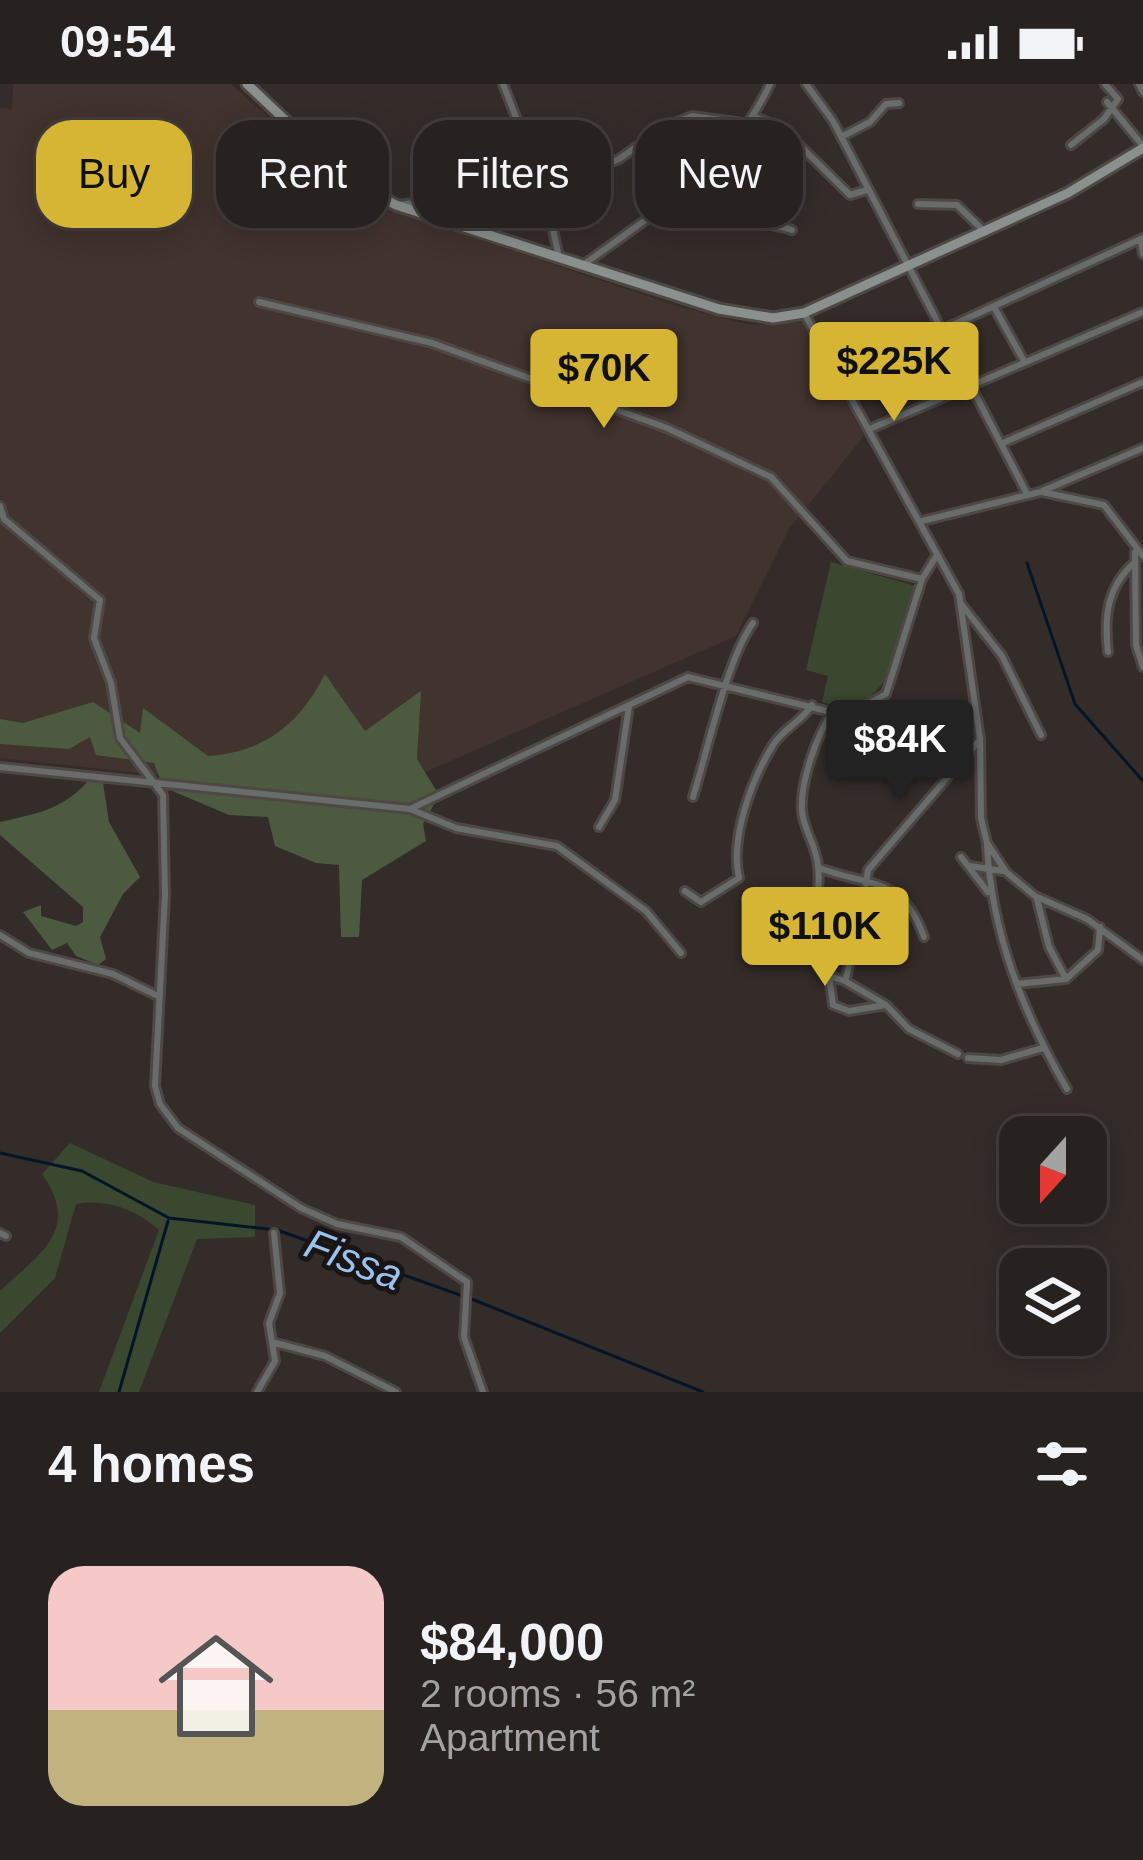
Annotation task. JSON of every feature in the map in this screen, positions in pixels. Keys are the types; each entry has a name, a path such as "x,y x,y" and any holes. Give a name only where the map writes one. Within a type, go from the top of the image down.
{"main road":[{"path":"247,84 338,171 396,205 719,309 773,318 804,313 985,232 1068,193 1143,147"}],"street":[{"path":"503,84 517,120"},
{"path":"681,120 692,116 752,120 770,84"},
{"path":"1071,145 1114,110 1118,99 1105,84"},
{"path":"809,85 841,137 968,383 1005,442 1026,492"},
{"path":"1107,102 1143,147"},
{"path":"841,137 870,122 886,104 898,104"},
{"path":"803,154 850,195 867,190"},
{"path":"396,205 413,203"},
{"path":"918,204 957,205 985,232"},
{"path":"583,265 635,226"},
{"path":"553,228 559,258"},
{"path":"780,228 792,230"},
{"path":"841,376 1142,239 1143,254"},
{"path":"259,302 432,344 667,428 771,477 803,509 832,550 848,561 922,579"},
{"path":"994,307 1024,361"},
{"path":"872,428 1143,312"},
{"path":"804,313 872,428 960,603 1002,656 1041,735"},
{"path":"1005,442 1143,382"},
{"path":"1040,492 1143,448"},
{"path":"922,521 1026,492 1104,505 1139,559 1136,645 1143,668"},
{"path":"0,506 4,519 100,600 94,638 111,683 119,738 163,795 165,896 156,994 155,1085 160,1104 178,1128 301,1208 337,1224 401,1237 467,1282 464,1336 483,1392"},
{"path":"410,809 688,677 847,716 886,694 922,579 935,558"},
{"path":"1108,652 1108,606 1117,578 1139,559"},
{"path":"960,603 980,739 981,818 990,895 1016,984 1067,1090"},
{"path":"693,797 729,686 734,648 753,623"},
{"path":"686,891 701,902 739,878 733,850 760,774 774,743 812,705"},
{"path":"599,827 615,800 629,706"},
{"path":"773,949 799,939 808,929 819,868 802,810 819,733 833,711"},
{"path":"866,884 868,870 980,739"},
{"path":"0,766 410,809 456,828 557,846 646,911 681,953"},
{"path":"987,842 1006,872 1035,896 1100,927 1143,961"},
{"path":"961,856 990,895"},
{"path":"969,866 1006,872"},
{"path":"819,868 896,891 911,903 924,937"},
{"path":"1035,896 1049,946 1066,979"},
{"path":"1016,984 1066,979 1098,950 1100,927"},
{"path":"808,929 829,976 833,1005 849,1011 886,1005"},
{"path":"808,929 854,948 844,980"},
{"path":"0,934 29,953 113,974 156,994"},
{"path":"829,976 886,1005 909,1029 958,1054"},
{"path":"968,1058 1001,1060 1043,1048"},
{"path":"257,1392 275,1360 269,1323 280,1293 274,1233"},
{"path":"272,1342 325,1356 395,1392"}],"shaded area":[{"path":"13,84 231,84 272,120 216,120 216,228 389,228 389,210 413,218 413,228 443,228 684,308 751,325 802,322 864,436 789,529 736,636 398,784 196,779 0,758 0,108 12,109"}],"green space":[{"path":"831,562 916,586 890,672 868,699 851,710 822,702 828,676 806,670"},
{"path":"325,674 365,731 421,691 417,759 439,795 423,824 426,841 362,880 359,937 341,937 339,865 316,863 275,846 268,817 229,815 163,787 154,763 96,755 90,737 69,749 0,744 0,719 23,723 93,702 140,733 143,708 208,756 228,753 278,733 304,708"},
{"path":"88,781 103,783 109,822 140,877 123,894 100,937 106,959 98,965 76,956 67,943 52,950 23,912 41,905 41,916 76,926 83,922 83,907 0,835 0,822 58,805"},
{"path":"70,1143 153,1182 255,1205 255,1237 197,1239 139,1392 99,1392 159,1230 131,1211 110,1204 76,1204 55,1278 0,1333 0,1291 41,1253 57,1226 58,1211 42,1174"}],"waterway":[{"path":"1027,563 1075,704 1143,781"},
{"name":"Fissa","path":"0,1153 82,1171 169,1218 277,1230 474,1300 703,1392"},
{"path":"119,1392 168,1221"}]}
